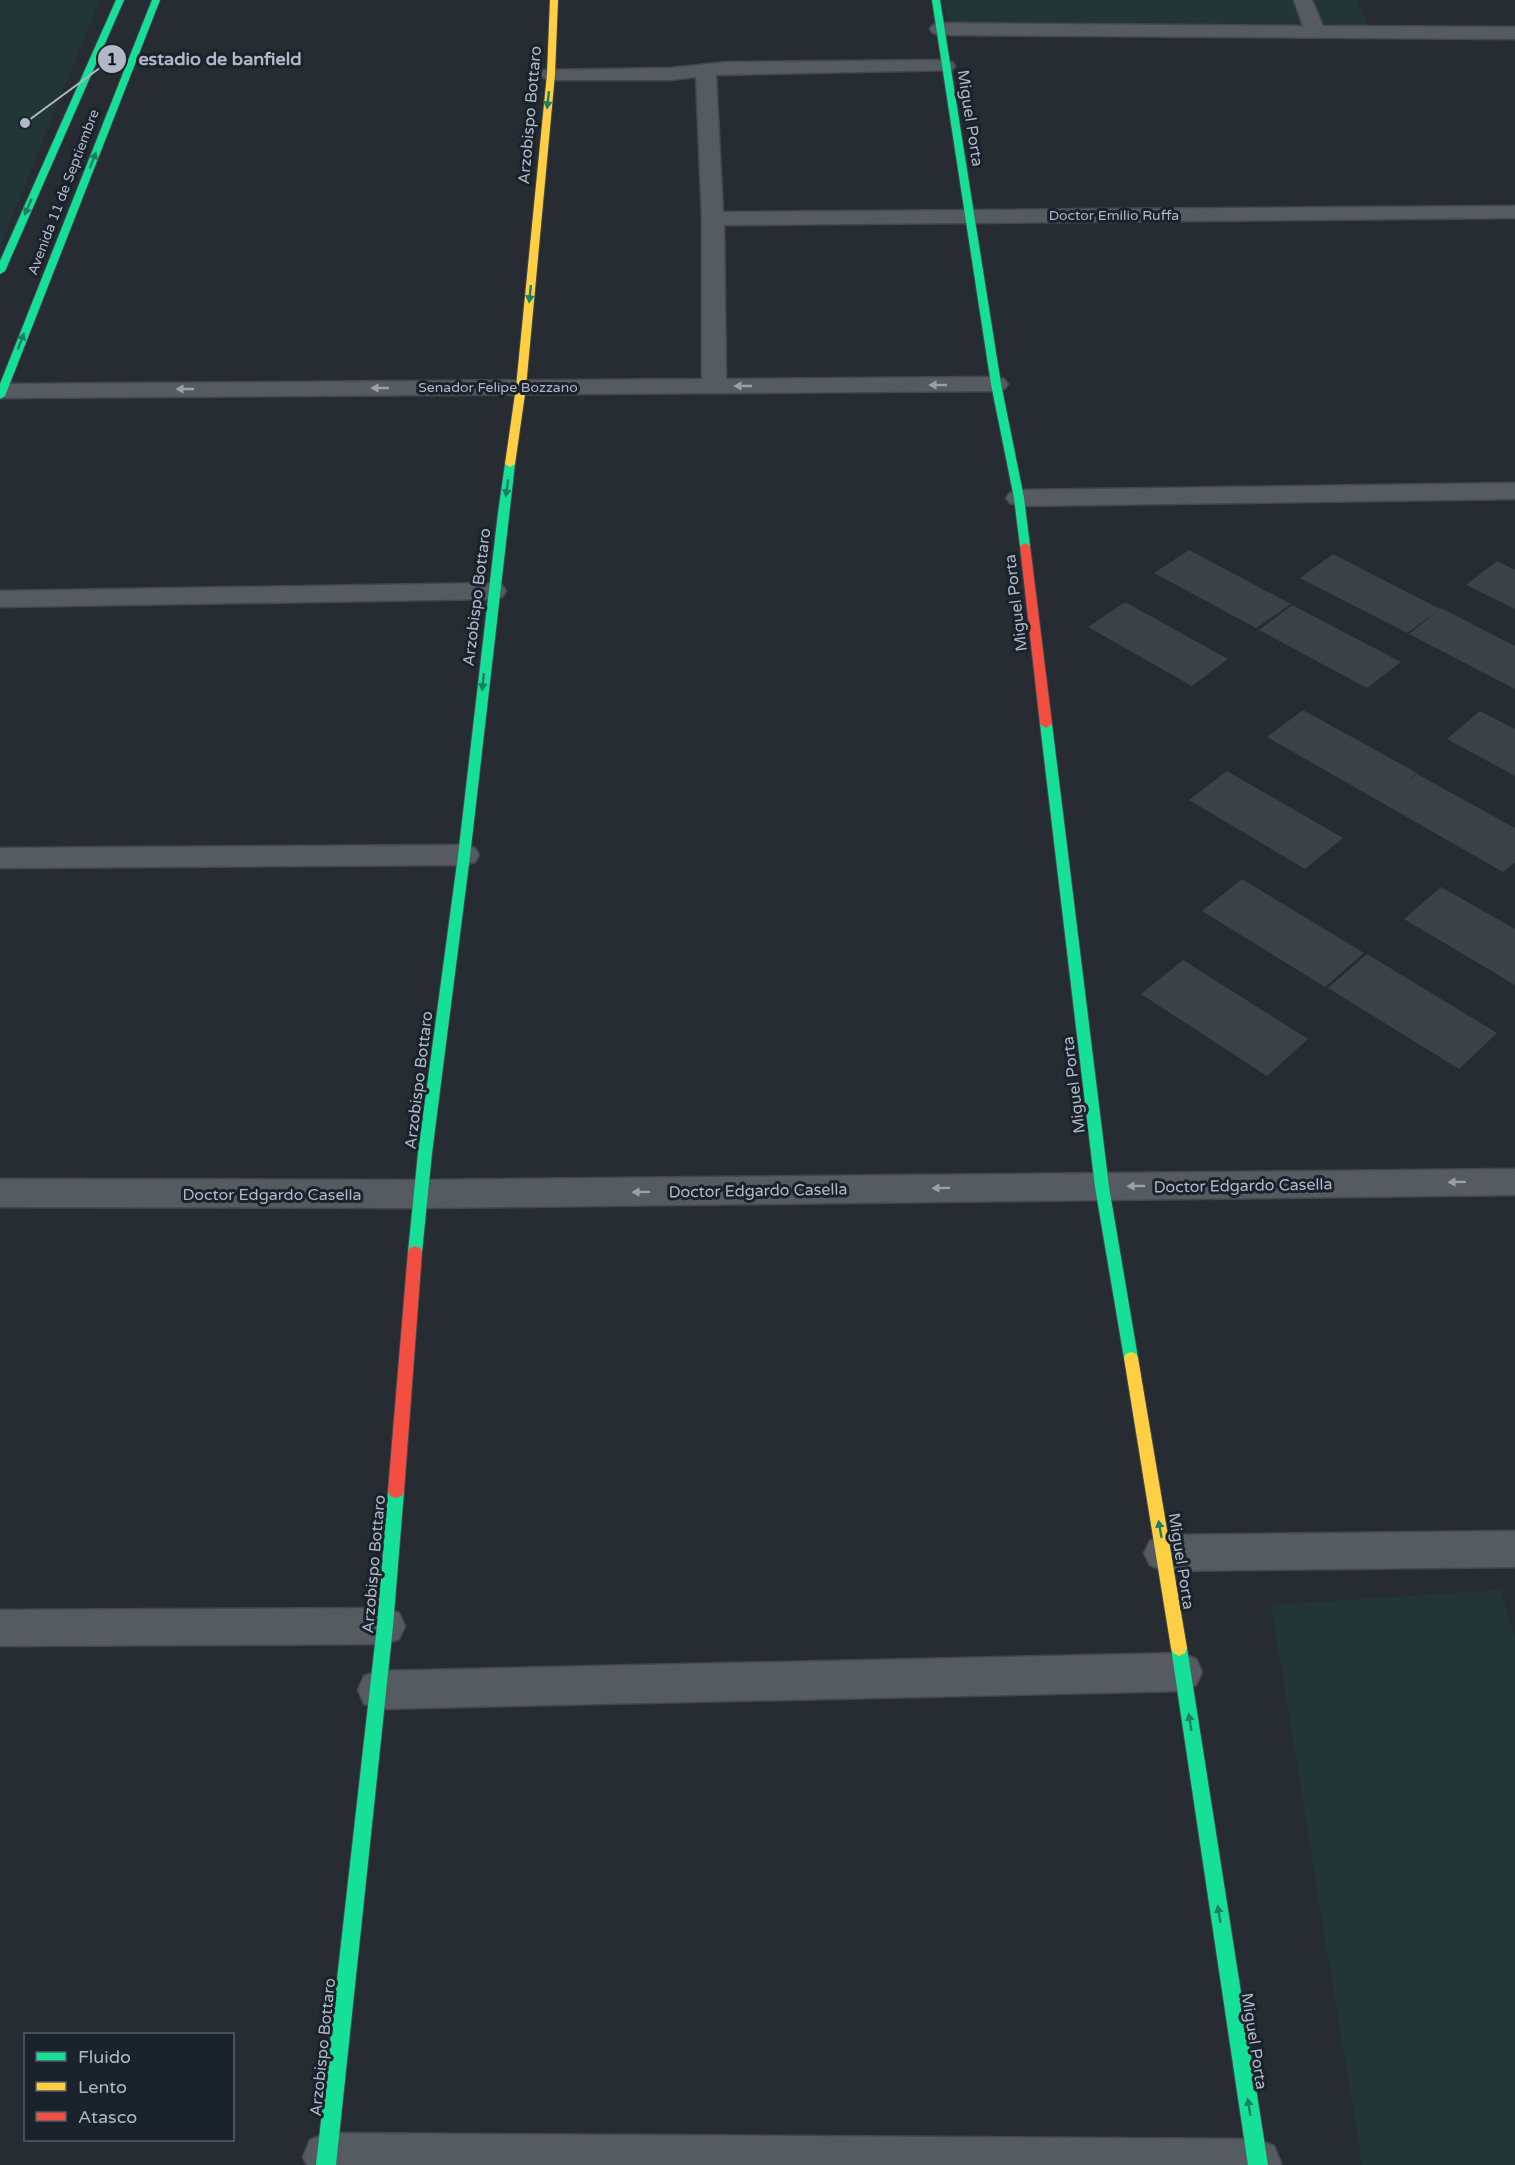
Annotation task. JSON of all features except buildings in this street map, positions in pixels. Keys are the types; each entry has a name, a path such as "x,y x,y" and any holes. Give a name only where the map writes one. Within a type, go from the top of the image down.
{"street":[{"name":"Avenida 11 de Septiembre","path":"0,271 120,0"},
{"name":"Avenida 11 de Septiembre","path":"1,392 156,0"},
{"name":"Arzobispo Bottaro","path":"326,2161 385,1626 420,1194 464,855 493,591 520,387 551,74 554,0"},
{"name":"Miguel Porta","path":"936,0 996,384 1019,498 1102,1186 1164,1553 1257,2164"},
{"path":"1304,0 1315,31"},
{"path":"940,29 1515,33"},
{"path":"551,74 671,74 706,70 945,66"},
{"path":"706,70 713,219 714,386"},
{"name":"Doctor Emilio Ruffa","path":"713,219 1515,212"},
{"name":"Senador Felipe Bozzano","path":"1,392 996,384"},
{"path":"1019,498 1515,491"},
{"path":"0,599 493,591"},
{"path":"0,858 464,855"},
{"name":"Doctor Edgardo Casella","path":"0,1193 420,1194 1515,1182"},
{"path":"1164,1553 1515,1549"},
{"path":"0,1628 385,1626"},
{"path":"378,1690 1182,1672"},
{"path":"326,2161 1257,2164"}],"shaded area":[{"path":"0,0 100,0 0,246"},
{"path":"941,0 1356,0 1369,26 950,26"},
{"path":"1501,1590 1515,1640 1515,2165 1362,2165 1271,1605"}],"traffic: fast":[{"path":"0,271 120,0"},
{"path":"0,396 156,0"},
{"path":"936,0 996,384 1019,498 1025,546"},
{"path":"415,1252 425,1153 464,856 510,464"},
{"path":"1046,724 1102,1187 1131,1358"},
{"path":"326,2165 385,1626 396,1491"},
{"path":"1179,1648 1258,2165"}],"traffic: slow":[{"path":"510,464 521,387 551,74 554,0"},
{"path":"1131,1358 1179,1648"}],"traffic: jam":[{"path":"1025,546 1046,724"},
{"path":"396,1491 415,1252"}],"place":[{"name":"estadio de banfield","path":"25,123"}]}
